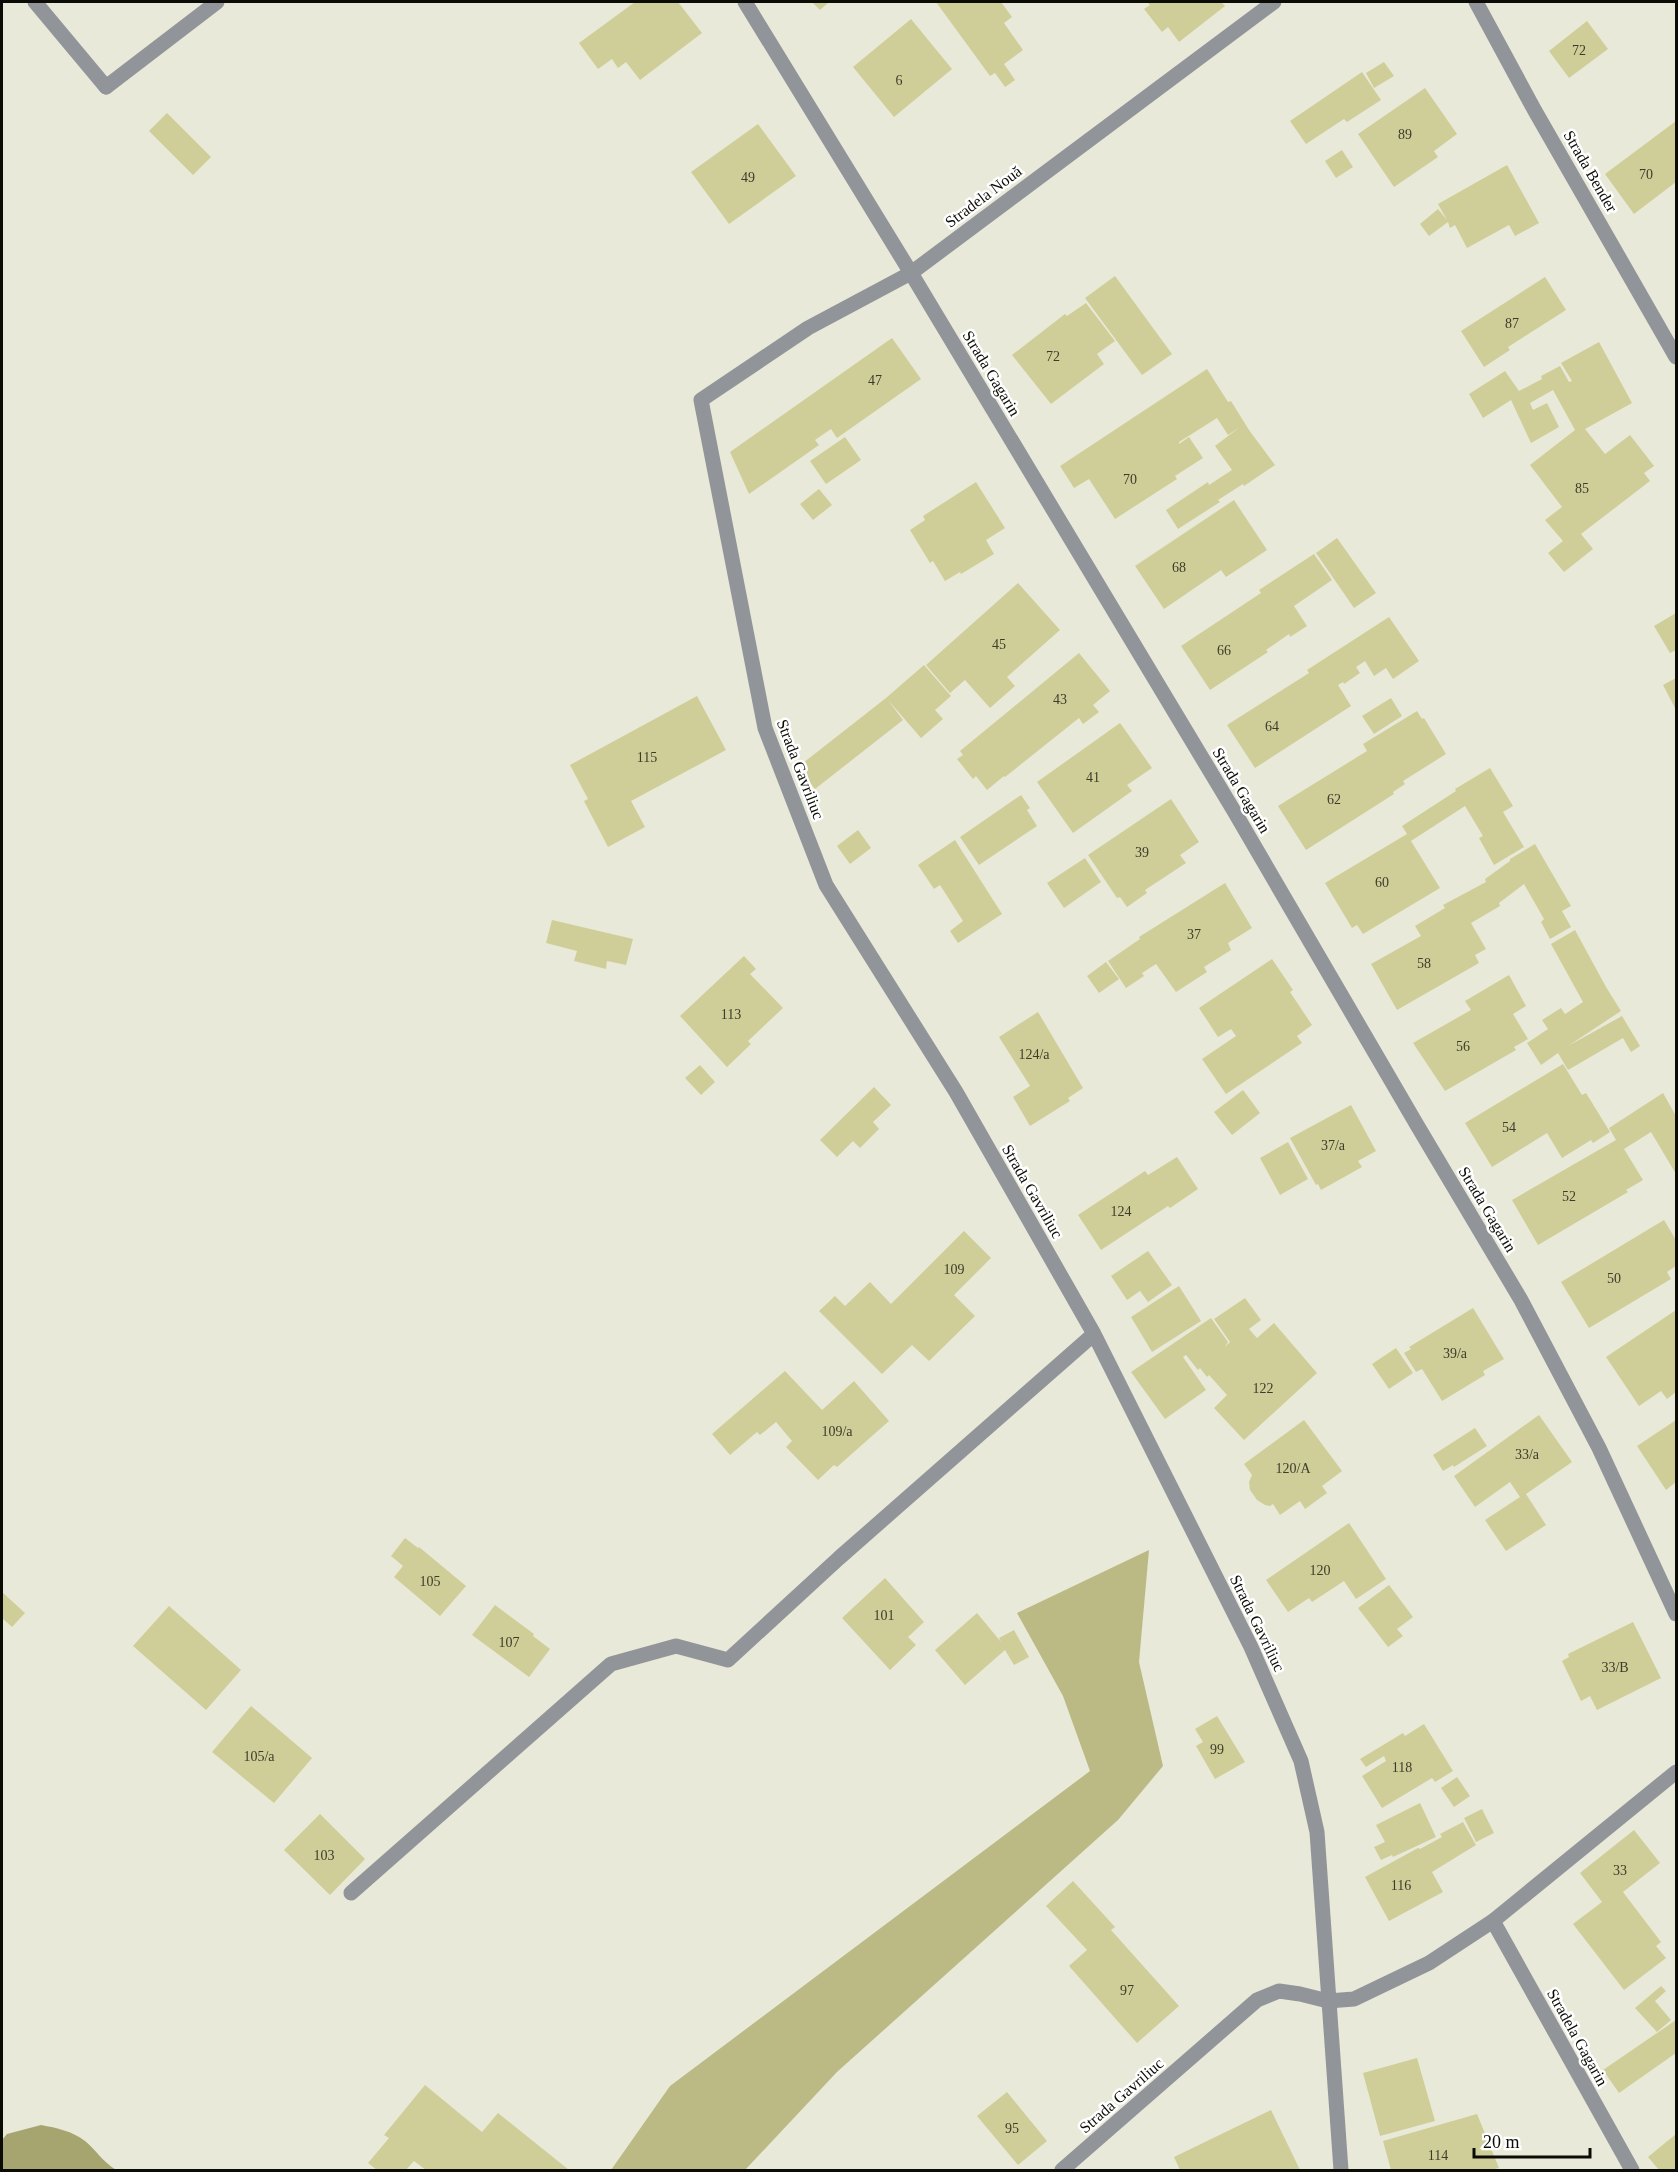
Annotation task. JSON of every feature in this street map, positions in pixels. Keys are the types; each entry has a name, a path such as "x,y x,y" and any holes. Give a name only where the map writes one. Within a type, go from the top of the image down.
{"street":[{"path":"35,2 106,87 217,2"},
{"name":"Strada Gagarin","path":"745,2 911,273 1234,811 1521,1299 1599,1448 1677,1614"},
{"name":"Stradela Nouă","path":"701,400 808,328 911,273 1274,2"},
{"name":"Strada Bender","path":"1476,2 1535,111 1677,357"},
{"name":"Strada Gavriliuc","path":"701,400 765,728 826,885 956,1092 1094,1334 1251,1647 1301,1761 1317,1832 1341,2170"},
{"path":"351,1893 611,1664 676,1646 728,1660 847,1550 1094,1334"},
{"path":"1328,2001 1354,1999 1429,1963 1493,1921 1677,1772"},
{"name":"Stradela Gagarin","path":"1493,1921 1632,2170"},
{"name":"Strada Gavriliuc","path":"1062,2170 1257,2000 1279,1991 1328,2001"}],"shaded area":[{"path":"1149,1550 1139,1662 1163,1766 1118,1820 837,2072 745,2170 611,2170 670,2086 1090,1771 1063,1696 1017,1613"},
{"path":"41,2125 64,2130 80,2138 116,2170 2,2170 2,2140 7,2134"}],"building":[{"path":"635,2 678,2 702,33 640,80 626,62 618,68 612,59 598,69 579,43"},
{"path":"812,2 829,2 820,10"},
{"path":"936,2 1001,2 1012,17 1004,23 1023,50 1004,64 1015,80 1005,87 995,73 990,76"},
{"path":"1147,2 1221,2 1225,6 1179,42 1168,27 1162,32 1144,9 1150,5"},
{"path":"911,19 952,69 894,117 853,67"},
{"path":"1587,21 1608,49 1569,78 1549,51"},
{"path":"1384,62 1394,76 1374,88 1366,73"},
{"path":"1362,72 1381,100 1347,122 1344,119 1306,144 1290,121"},
{"path":"1425,88 1457,134 1434,151 1438,157 1394,187 1358,134"},
{"path":"167,113 211,157 193,175 149,131"},
{"path":"1676,121 1676,182 1634,214 1605,174"},
{"path":"758,124 796,176 729,224 691,172"},
{"path":"1342,150 1353,167 1336,178 1325,161"},
{"path":"1507,165 1539,223 1515,236 1509,225 1467,248 1455,225 1450,228 1448,222 1429,236 1420,224 1438,209 1447,220 1438,204"},
{"path":"1115,276 1172,354 1142,375 1085,298"},
{"path":"1545,277 1566,310 1508,347 1510,350 1484,367 1461,331"},
{"path":"1086,303 1115,341 1097,354 1104,364 1051,404 1012,355 1065,314 1067,316"},
{"path":"892,338 921,379 837,438 831,429 815,440 819,445 749,494 730,452"},
{"path":"1599,342 1632,403 1585,429 1605,454 1630,435 1654,466 1644,473 1650,481 1581,534 1593,549 1564,572 1548,553 1563,541 1545,520 1562,507 1530,465 1575,430 1553,390 1530,403 1533,410 1547,403 1559,427 1531,443 1511,400 1483,418 1469,394 1505,371 1519,391 1560,366 1569,382 1572,381 1561,363"},
{"path":"1207,369 1228,402 1231,401 1275,465 1218,500 1220,502 1178,529 1166,510 1208,482 1209,485 1232,470 1215,446 1240,427 1228,435 1217,418 1179,442 1179,444 1189,437 1203,458 1175,476 1177,479 1115,519 1089,479 1074,488 1060,466"},
{"path":"845,437 861,460 826,484 810,461"},
{"path":"976,482 1005,528 986,540 994,554 945,581 933,561 930,563 910,530 925,520 923,516"},
{"path":"819,489 832,505 813,520 800,504"},
{"path":"1234,500 1267,550 1226,577 1221,570 1164,609 1135,566"},
{"path":"1337,538 1376,593 1354,608 1316,553"},
{"path":"1314,554 1332,580 1294,606 1307,626 1290,637 1289,634 1266,650 1268,652 1210,690 1181,646 1261,593 1259,590"},
{"path":"1018,583 1060,630 1007,677 1015,686 990,708 965,680 950,693 926,665"},
{"path":"1676,613 1676,650 1670,653 1654,626"},
{"path":"1389,617 1419,661 1393,679 1386,668 1374,676 1365,661 1356,667 1360,673 1344,684 1343,682 1338,685 1351,706 1255,768 1227,725 1309,673 1307,670"},
{"path":"1079,653 1110,691 1093,705 1099,712 1083,724 1079,718 987,790 976,776 973,779 957,759 963,755 960,751"},
{"path":"924,665 951,696 935,710 943,719 921,738 888,700 903,720 815,789 804,775 807,772 803,763"},
{"path":"1676,678 1676,710 1663,685"},
{"path":"697,696 726,750 631,801 645,827 608,847 584,801 588,799 570,765"},
{"path":"1391,698 1402,716 1374,734 1362,716"},
{"path":"1417,711 1422,719 1424,718 1446,754 1403,781 1405,784 1393,792 1394,794 1306,850 1278,806 1367,751 1363,744"},
{"path":"1120,723 1152,768 1127,785 1132,791 1073,833 1037,782"},
{"path":"1490,768 1513,806 1503,812 1524,847 1494,865 1479,838 1483,836 1465,806 1411,841 1440,888 1363,934 1357,925 1352,928 1325,883 1407,834 1402,826"},
{"path":"1021,795 1030,808 1027,810 1037,826 979,865 960,837"},
{"path":"1171,799 1199,842 1180,855 1186,863 1145,890 1147,893 1127,907 1120,897 1117,898 1088,855"},
{"path":"858,830 871,848 850,864 837,846"},
{"path":"955,840 1002,914 958,943 950,931 963,921 940,885 934,889 918,865"},
{"path":"1535,844 1571,906 1562,911 1571,927 1550,939 1541,922 1544,919 1524,884 1499,903 1500,906 1471,923 1486,949 1475,955 1479,963 1397,1010 1371,964 1421,936 1415,926 1445,908 1443,905 1486,882 1485,879 1510,859"},
{"path":"1085,858 1101,882 1064,908 1047,883"},
{"path":"1225,883 1252,928 1228,943 1231,950 1204,967 1207,972 1176,992 1156,964 1142,973 1144,976 1126,988 1108,961 1140,939 1139,937"},
{"path":"552,920 633,939 626,965 607,961 606,969 574,961 577,951 546,943"},
{"path":"1575,930 1621,1011 1568,1046 1622,1016 1640,1046 1631,1052 1623,1038 1568,1070 1558,1053 1541,1065 1527,1043 1548,1029 1542,1020 1561,1008 1565,1014 1583,1002 1551,944"},
{"path":"744,956 756,969 750,974 783,1008 748,1041 751,1044 727,1067 680,1016"},
{"path":"1272,959 1293,990 1290,992 1312,1025 1297,1036 1302,1043 1226,1094 1202,1059 1236,1036 1231,1029 1218,1037 1199,1008"},
{"path":"1106,962 1119,979 1099,993 1087,976"},
{"path":"1509,975 1526,1006 1513,1014 1528,1039 1514,1047 1516,1050 1445,1091 1413,1043 1471,1010 1465,1001"},
{"path":"1038,1012 1083,1088 1068,1098 1070,1101 1030,1126 1013,1097 1030,1086 999,1037"},
{"path":"1563,1064 1582,1095 1586,1093 1610,1132 1593,1143 1591,1140 1562,1158 1547,1133 1492,1167 1465,1123"},
{"path":"700,1065 715,1082 701,1095 685,1078"},
{"path":"874,1087 891,1105 873,1122 879,1129 860,1148 853,1141 837,1157 820,1140"},
{"path":"1243,1090 1260,1113 1232,1135 1214,1112"},
{"path":"1663,1093 1676,1116 1676,1174 1651,1132 1624,1149 1643,1180 1626,1190 1628,1192 1538,1245 1512,1200 1616,1140 1609,1128"},
{"path":"1351,1105 1376,1151 1358,1161 1362,1167 1321,1190 1290,1138"},
{"path":"1288,1142 1308,1179 1280,1195 1260,1158"},
{"path":"1177,1157 1198,1189 1101,1250 1078,1215 1145,1171 1148,1175"},
{"path":"1664,1220 1676,1240 1676,1266 1667,1272 1671,1279 1589,1328 1561,1282"},
{"path":"964,1231 991,1258 954,1295 975,1316 929,1361 912,1345 882,1374 819,1311 835,1296 845,1306 870,1282 891,1304"},
{"path":"1148,1251 1172,1285 1148,1302 1140,1291 1127,1300 1111,1276"},
{"path":"1179,1286 1201,1321 1152,1352 1131,1317"},
{"path":"1245,1298 1261,1320 1249,1329 1257,1338 1274,1323 1317,1373 1244,1440 1214,1408 1227,1395 1209,1375 1207,1377 1200,1368 1198,1370 1186,1355 1183,1357 1206,1390 1165,1419 1131,1372 1211,1318 1228,1342 1225,1347 1230,1342 1214,1319"},
{"path":"1473,1308 1504,1359 1483,1371 1485,1375 1442,1401 1422,1369 1416,1372 1404,1353 1411,1349 1409,1347"},
{"path":"1676,1310 1676,1392 1667,1399 1661,1391 1639,1406 1606,1357"},
{"path":"1396,1348 1413,1373 1389,1389 1372,1364"},
{"path":"785,1371 822,1410 854,1381 889,1421 837,1467 834,1465 818,1480 786,1447 792,1441 776,1422 760,1435 757,1432 730,1455 712,1434"},
{"path":"1539,1415 1572,1462 1526,1494 1546,1525 1506,1551 1485,1520 1520,1497 1510,1482 1475,1507 1454,1476"},
{"path":"1304,1420 1342,1471 1322,1486 1327,1493 1305,1509 1300,1501 1280,1515 1273,1504 1265,1505 1257,1500 1250,1490 1249,1482 1252,1475 1244,1464"},
{"path":"1676,1420 1676,1482 1666,1490 1637,1446"},
{"path":"1475,1428 1487,1446 1454,1467 1453,1465 1443,1471 1433,1455"},
{"path":"1349,1523 1386,1579 1356,1599 1344,1581 1312,1602 1309,1598 1288,1612 1266,1580"},
{"path":"405,1538 466,1586 440,1616 394,1577 403,1566 391,1556"},
{"path":"885,1578 924,1622 908,1637 916,1645 890,1670 842,1618"},
{"path":"1389,1585 1413,1617 1397,1629 1403,1636 1388,1647 1358,1608"},
{"path":"2,1592 25,1613 12,1627 2,1618"},
{"path":"495,1605 550,1649 529,1677 472,1635"},
{"path":"169,1606 241,1670 206,1710 133,1646"},
{"path":"977,1613 1001,1642 999,1638 1014,1630 1029,1657 1014,1665 1005,1650 965,1685 935,1650"},
{"path":"1633,1622 1661,1678 1597,1710 1590,1696 1581,1701 1562,1661 1569,1657 1568,1654"},
{"path":"251,1706 312,1758 274,1803 212,1752"},
{"path":"1217,1716 1245,1762 1215,1779 1196,1746 1203,1742 1195,1729"},
{"path":"1424,1724 1453,1771 1435,1782 1432,1778 1382,1808 1362,1776 1386,1761 1384,1756 1366,1767 1360,1759 1403,1733 1405,1736"},
{"path":"1457,1777 1470,1796 1454,1807 1441,1788"},
{"path":"1420,1803 1436,1837 1393,1857 1392,1855 1381,1860 1374,1847 1385,1842 1376,1825"},
{"path":"1482,1809 1494,1833 1476,1842 1464,1818"},
{"path":"320,1814 365,1859 330,1895 284,1850"},
{"path":"1463,1822 1476,1845 1432,1872 1443,1892 1389,1921 1365,1877 1442,1837 1440,1834"},
{"path":"1634,1830 1660,1863 1623,1892 1661,1942 1656,1946 1666,1958 1624,1990 1573,1924 1602,1902 1580,1873"},
{"path":"1073,1881 1115,1927 1111,1930 1179,2006 1137,2043 1069,1966 1087,1950 1046,1906"},
{"path":"1661,1986 1666,1991 1655,2001 1671,2020 1657,2032 1635,2008"},
{"path":"1676,2020 1676,2053 1619,2093 1603,2070"},
{"path":"1417,2058 1435,2121 1380,2136 1363,2073"},
{"path":"425,2085 482,2132 498,2113 569,2170 426,2170 414,2161 406,2170 377,2170 368,2163 389,2138 384,2135"},
{"path":"1007,2092 1047,2141 1018,2165 977,2116"},
{"path":"1271,2110 1300,2170 1180,2170 1174,2157"},
{"path":"1477,2114 1499,2168 1490,2170 1391,2170 1383,2141"},
{"path":"1676,2134 1676,2170 1659,2170 1648,2157"}]}
